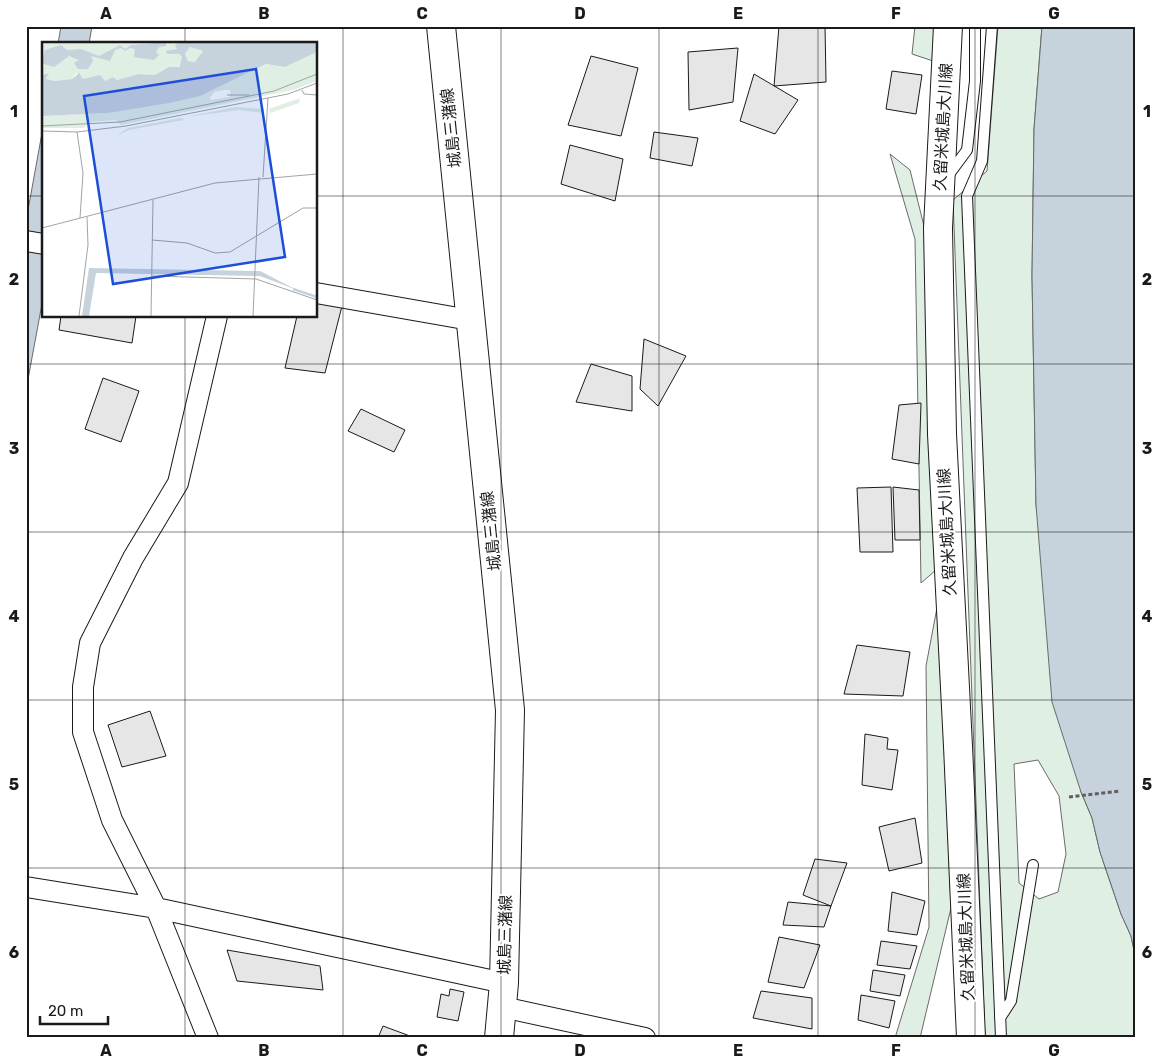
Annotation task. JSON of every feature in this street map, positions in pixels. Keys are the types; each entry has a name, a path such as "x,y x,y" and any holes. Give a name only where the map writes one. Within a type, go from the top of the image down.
{"main road":[{"name":"城島三潴線","path":"441,26 510,710 503,995 499,1038"},
{"name":"久留米城島大川線","path":"948,26 938,228 942,434 971,1038"}],"street":[{"path":"26,241 42,244"},
{"path":"318,293 470,320"},
{"path":"208,1038 156,908 112,820 83,732 83,686 90,643 133,558 178,483 216,318"},
{"path":"26,887 156,908 503,995 645,1038"}],"lane":[{"path":"940,186 967,150 975,81 974,26"},
{"path":"992,26 982,161 968,196 1001,1038"},
{"path":"975,81 988,82"},
{"path":"1000,1018 1011,1001 1033,865"}],"path":[{"path":"1069,797 1120,791"}],"green space":[{"path":"915,26 935,26 933,61 912,54"},
{"path":"998,26 1042,26 1034,129 1032,276 1036,505 1081,792 1092,818 1100,852 1121,914 1131,936 1135,955 1135,1038 985,1038 953,200 987,171","holes":["1038,760 1059,796 1066,854 1058,892 1039,899 1019,883 1014,764"]},
{"path":"890,154 910,170 927,238 937,569 921,583 915,239"},
{"path":"939,597 951,908 920,1038 895,1038 929,927 926,666"}],"shaded area":[{"path":"61,26 92,26 89,42 58,42"},
{"path":"1042,26 1135,26 1135,955 1131,936 1121,914 1100,852 1092,818 1081,792 1052,702 1036,505 1032,276 1034,129"},
{"path":"42,133 42,304 26,390 26,221"}],"building":[{"path":"779,26 825,26 826,82 774,86"},
{"path":"738,48 733,102 689,110 688,52"},
{"path":"591,56 638,68 621,136 568,125"},
{"path":"892,71 922,75 916,114 886,109"},
{"path":"754,74 798,100 775,134 740,121"},
{"path":"654,132 698,138 692,166 650,158"},
{"path":"570,145 623,159 615,201 561,184"},
{"path":"318,302 342,306 325,373 285,368 297,318 318,318"},
{"path":"61,318 136,318 132,343 59,330"},
{"path":"644,339 686,356 658,406 640,389"},
{"path":"591,364 632,376 632,411 576,402"},
{"path":"103,378 139,391 121,442 85,429"},
{"path":"921,403 919,464 892,459 899,405"},
{"path":"361,409 405,430 394,452 348,431"},
{"path":"891,487 893,552 860,552 857,488"},
{"path":"893,487 919,490 920,540 895,540"},
{"path":"857,645 910,652 903,696 844,694"},
{"path":"150,711 166,756 122,767 108,725"},
{"path":"865,734 888,738 887,749 898,750 892,790 862,785"},
{"path":"915,818 922,863 889,871 879,827"},
{"path":"815,859 847,863 831,906 803,895"},
{"path":"892,892 925,901 917,935 888,931"},
{"path":"788,902 831,906 824,927 783,925"},
{"path":"779,937 820,945 804,988 768,982"},
{"path":"881,941 917,946 910,969 877,965"},
{"path":"227,950 320,966 323,990 237,981"},
{"path":"873,970 905,975 900,996 870,991"},
{"path":"450,989 464,992 458,1021 437,1017 441,994 449,996"},
{"path":"761,991 812,998 812,1029 753,1018"},
{"path":"861,995 895,1001 889,1028 858,1020"},
{"path":"383,1026 410,1036 410,1038 378,1038"}]}
